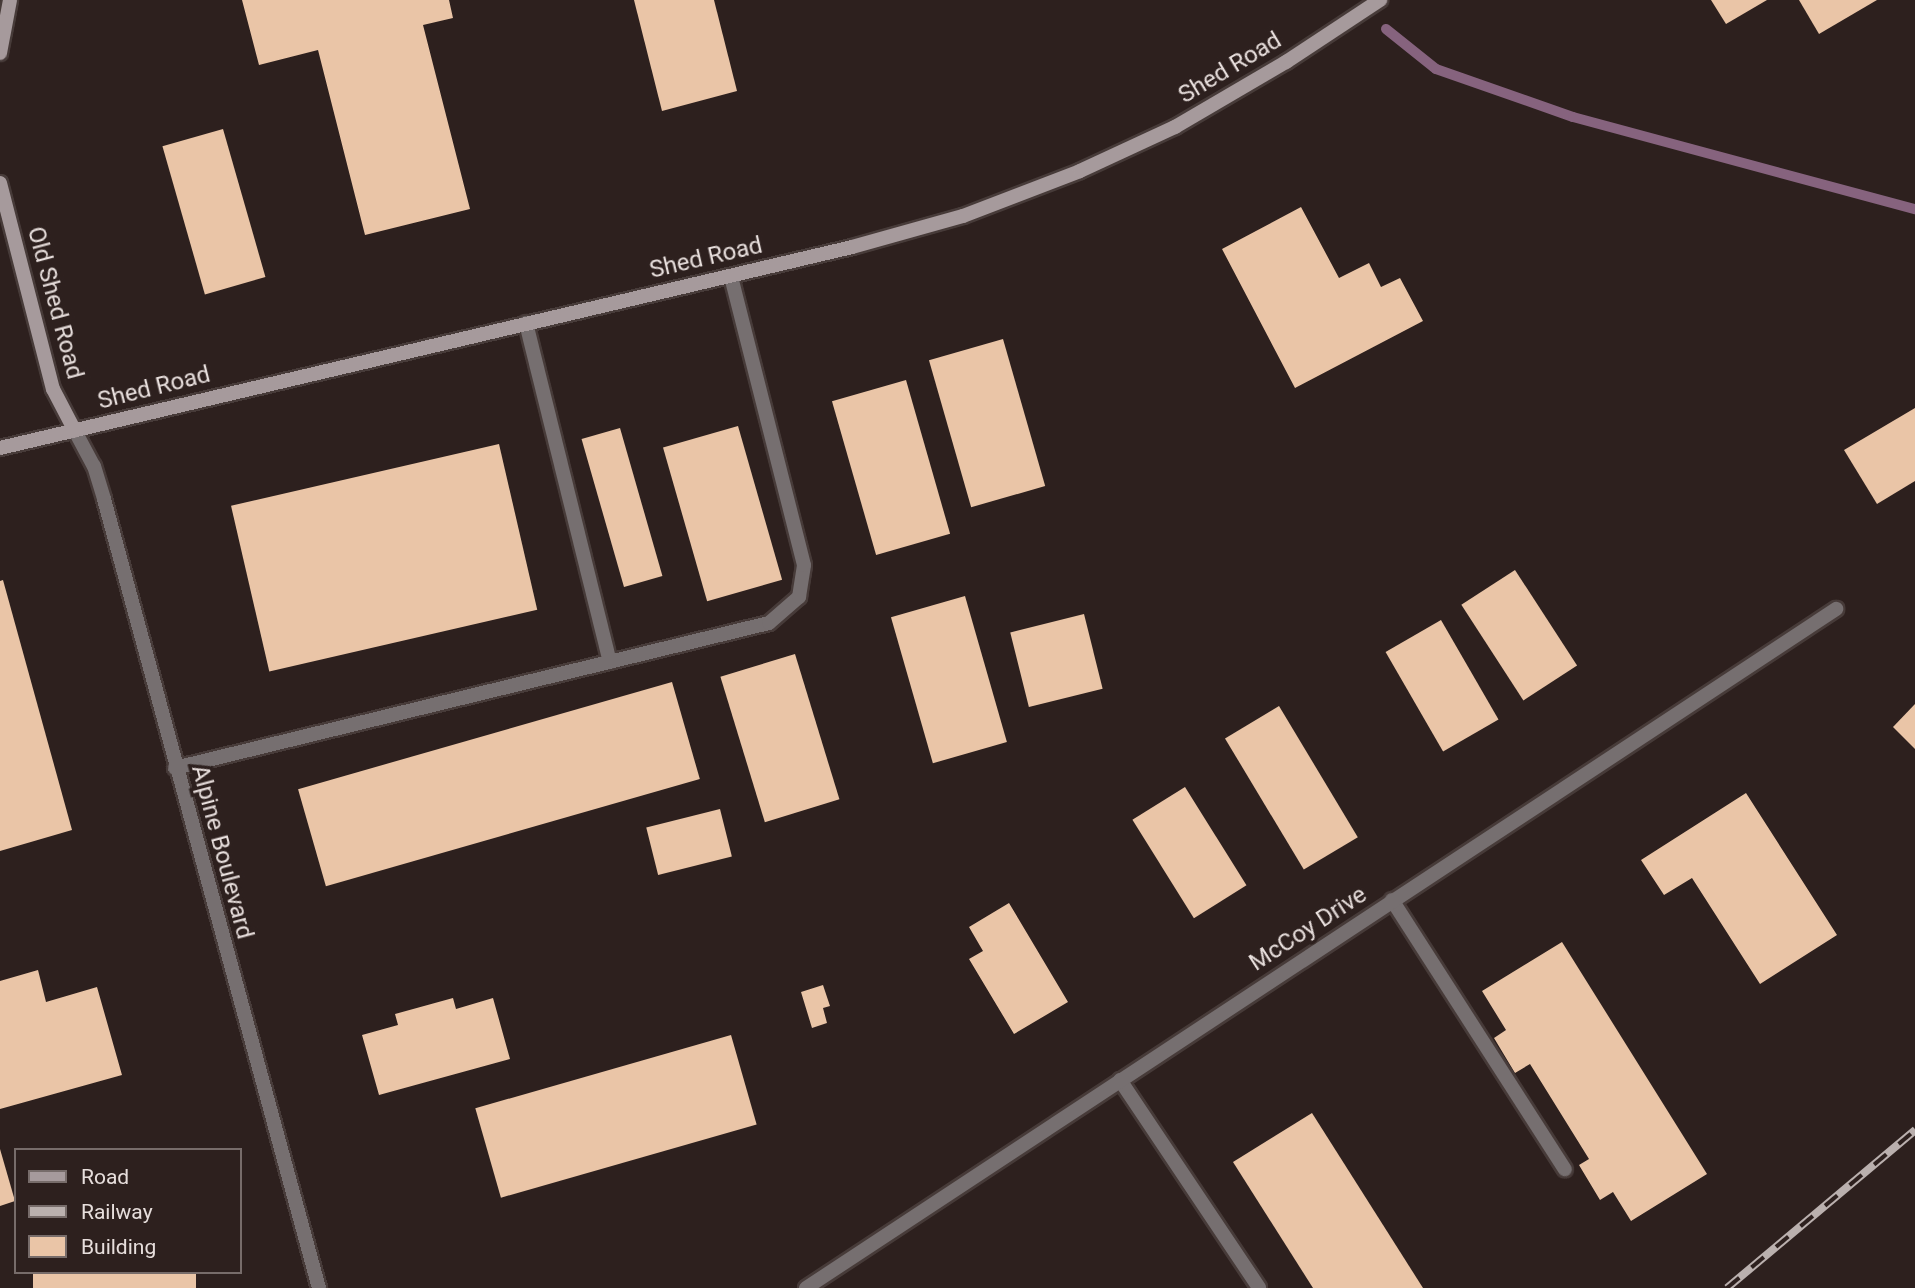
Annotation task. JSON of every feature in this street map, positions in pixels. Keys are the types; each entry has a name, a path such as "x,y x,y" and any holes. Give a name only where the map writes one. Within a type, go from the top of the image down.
{"street":[{"path":"0,53 10,0"},
{"name":"Shed Road","path":"0,448 731,276 963,216 1080,171 1175,127 1286,62 1380,0"},
{"name":"Old Shed Road","path":"0,183 52,389 75,432"},
{"path":"175,768 769,623 799,597 804,565 731,276"},
{"path":"526,323 610,662"},
{"name":"Alpine Boulevard","path":"75,432 94,466 104,499 175,768 319,1288"},
{"name":"McCoy Drive","path":"806,1288 1836,609"},
{"path":"1392,900 1564,1169"},
{"path":"1120,1080 1259,1288"}],"building":[{"path":"242,0 449,0 453,18 423,25 470,209 365,235 318,50 259,65"},
{"path":"634,0 714,0 737,91 662,111"},
{"path":"1711,0 1767,0 1726,24"},
{"path":"1799,0 1877,0 1819,34"},
{"path":"223,129 265,277 205,294 162,146"},
{"path":"1301,207 1339,278 1369,263 1381,287 1400,278 1423,321 1295,388 1222,249"},
{"path":"1003,339 1045,486 971,507 929,360"},
{"path":"906,380 950,534 876,555 832,401"},
{"path":"1915,408 1915,481 1877,504 1844,450"},
{"path":"738,426 782,580 707,601 663,447"},
{"path":"620,428 662,576 624,587 582,439"},
{"path":"499,444 537,610 269,672 231,506"},
{"path":"1515,570 1577,666 1523,700 1461,605"},
{"path":"3,580 72,830 0,851 0,581"},
{"path":"965,596 1007,742 933,763 891,617"},
{"path":"1084,614 1103,689 1029,707 1010,632"},
{"path":"1441,620 1498,720 1443,752 1386,652"},
{"path":"795,654 839,799 765,822 720,677"},
{"path":"672,682 700,779 326,886 298,789"},
{"path":"1915,704 1915,749 1893,727"},
{"path":"1279,706 1358,837 1304,870 1225,738"},
{"path":"1185,787 1246,885 1194,918 1132,820"},
{"path":"1746,793 1837,935 1760,984 1692,878 1664,895 1641,860"},
{"path":"720,809 732,857 658,875 646,827"},
{"path":"1009,903 1068,1002 1014,1034 969,959 983,951 969,927"},
{"path":"1562,942 1707,1174 1631,1221 1613,1192 1600,1200 1579,1165 1589,1159 1530,1064 1515,1073 1494,1038 1506,1030 1482,991"},
{"path":"38,970 46,1002 97,987 122,1075 0,1109 0,981"},
{"path":"823,985 830,1006 823,1008 827,1023 812,1028 801,992"},
{"path":"453,998 456,1009 493,998 510,1059 379,1095 362,1035 398,1025 395,1014"},
{"path":"731,1035 757,1124 501,1198 475,1108"},
{"path":"1312,1113 1423,1288 1313,1288 1233,1162"},
{"path":"0,1149 14,1201 0,1206"},
{"path":"33,1274 196,1274 196,1288 33,1288"}],"waterway":[{"path":"1386,29 1436,69 1573,117 1915,209"}],"railway":[{"path":"1727,1288 1915,1130"}]}
